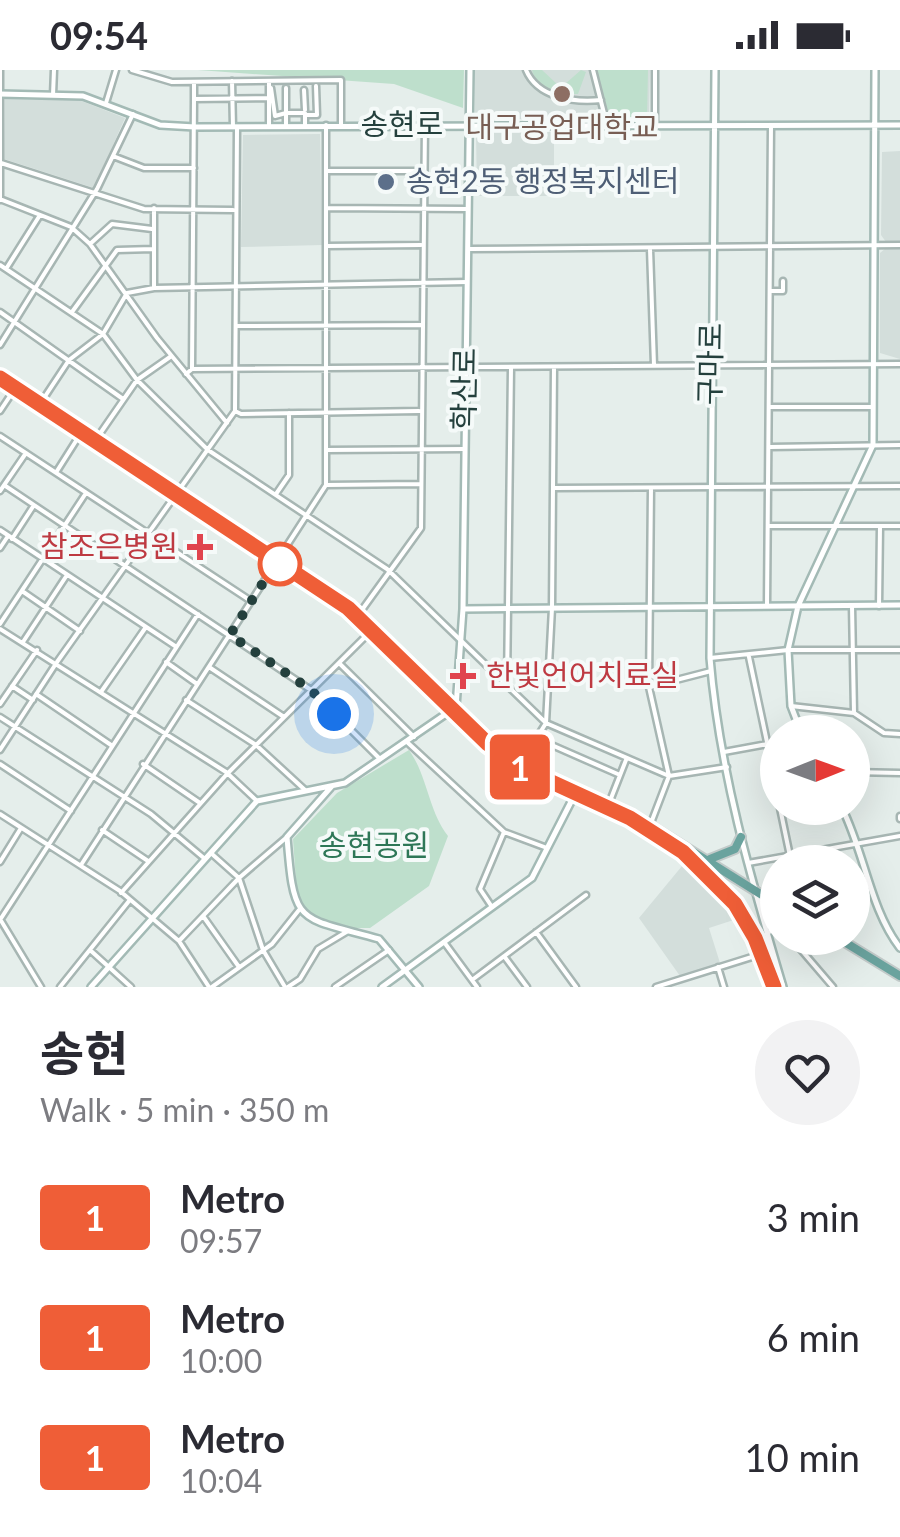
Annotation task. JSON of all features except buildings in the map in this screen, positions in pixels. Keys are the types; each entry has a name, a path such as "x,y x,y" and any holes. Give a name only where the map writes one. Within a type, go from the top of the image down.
{"main road":[{"name":"학산로","path":"456,707 464,609 470,70"},
{"name":"구마로","path":"715,70 710,658 740,837 760,911"},
{"path":"795,715 788,650 798,606 873,446 875,70"},
{"name":"송현로","path":"0,94 82,96 160,124 195,127 900,126"},
{"path":"0,376 359,614 518,768 650,826 760,893"},
{"path":"464,609 900,606"},
{"path":"90,987 257,801 345,784 456,707"},
{"path":"332,786 287,837 291,894 300,910 334,931 349,930 379,939 419,987"},
{"path":"382,987 536,874 576,791"},
{"path":"851,825 860,843 877,912 900,948"},
{"path":"708,859 734,849 740,837"},
{"name":"구마로","path":"773,955 782,987"},
{"path":"866,955 900,976"}],"street":[{"path":"0,70 0,199 71,227 90,244 171,356 228,423"},
{"path":"53,95 54,70"},
{"path":"106,103 116,70"},
{"path":"132,70 172,82 341,80 341,125"},
{"path":"526,70 537,88 551,94 601,100"},
{"path":"593,70 607,125"},
{"path":"654,124 655,70"},
{"path":"268,126 269,81"},
{"path":"192,369 194,82"},
{"path":"0,750 57,662 104,601 235,410 232,82"},
{"path":"271,88 272,113 317,115 316,86"},
{"path":"286,88 286,126"},
{"path":"304,90 304,126"},
{"path":"194,99 269,98"},
{"path":"0,344 95,192 133,114"},
{"path":"359,614 387,570 421,528 420,282 426,124"},
{"path":"80,865 326,484 326,125"},
{"path":"767,607 771,126"},
{"path":"112,156 144,168 194,168"},
{"path":"1,163 144,209 236,210"},
{"path":"326,171 424,171"},
{"path":"154,208 154,288"},
{"path":"326,208 469,209"},
{"path":"6,269 40,215"},
{"path":"90,244 112,224 154,229"},
{"path":"468,248 900,244"},
{"path":"327,246 421,245"},
{"path":"72,312 117,250 154,248"},
{"path":"650,249 654,365"},
{"path":"0,265 103,334 137,380 208,450 387,570 546,724 668,776 727,767"},
{"path":"126,293 154,288 467,282"},
{"path":"770,291 783,291 783,282"},
{"path":"42,402 69,360 103,334 126,293"},
{"path":"0,312 122,399"},
{"path":"236,326 421,324"},
{"path":"98,438 137,380 171,356"},
{"path":"186,374 192,369 900,364"},
{"path":"518,768 546,724 552,608 554,367"},
{"path":"508,686 511,368"},
{"path":"0,411 16,386"},
{"path":"770,407 874,406"},
{"path":"235,410 421,411"},
{"path":"275,495 289,476 289,413"},
{"path":"56,473 83,429"},
{"path":"0,436 252,601"},
{"path":"770,447 900,446"},
{"path":"327,450 465,449"},
{"path":"26,453 2,488 34,505 311,690 380,760"},
{"path":"326,484 421,484"},
{"path":"553,488 900,486"},
{"path":"650,826 668,776 649,687 651,488"},
{"path":"86,493 0,626 227,774 257,801"},
{"path":"0,548 34,505"},
{"path":"769,526 900,526"},
{"path":"879,606 880,526"},
{"path":"0,530 176,647"},
{"path":"23,642 67,576"},
{"path":"22,591 81,631"},
{"path":"852,606 854,714"},
{"path":"41,987 0,920 198,614"},
{"path":"101,692 146,627"},
{"path":"122,893 200,802 374,627"},
{"path":"0,704 37,650"},
{"path":"710,658 788,650 900,650"},
{"path":"748,654 761,715"},
{"path":"166,662 197,684"},
{"path":"338,663 414,737"},
{"path":"208,667 284,717"},
{"path":"649,687 711,671"},
{"path":"12,686 112,745"},
{"path":"186,700 256,745 306,790"},
{"path":"792,706 854,714 884,733 900,734"},
{"path":"0,717 174,831 206,860"},
{"path":"537,738 620,776"},
{"path":"407,742 504,832 548,848"},
{"path":"724,752 760,747"},
{"path":"608,806 626,760"},
{"path":"0,764 72,811"},
{"path":"143,764 200,802"},
{"path":"870,772 900,773"},
{"path":"0,814 122,893 178,942 210,987 263,950 300,910"},
{"path":"0,862 21,828"},
{"path":"102,830 148,862"},
{"path":"492,907 480,889 504,832"},
{"path":"849,845 900,836"},
{"path":"178,942 239,878 287,837"},
{"path":"212,853 239,878 263,950 287,987 300,979 318,948 349,930"},
{"path":"746,863 760,861"},
{"path":"472,980 586,896"},
{"path":"60,987 129,901"},
{"path":"203,916 239,968"},
{"path":"536,932 576,987"},
{"path":"444,942 477,987"},
{"path":"89,949 131,987"},
{"path":"335,987 389,949"},
{"path":"656,987 760,955"},
{"path":"806,955 833,987"},
{"path":"504,956 527,987"},
{"path":"718,967 724,987"},
{"path":"680,980 682,987"}],"shaded area":[{"name":"대구공업대학교","path":"475,70 650,70 649,119 475,119"},
{"path":"5,99 79,100 125,118 94,188 4,159"},
{"path":"476,132 554,132 554,196 477,196"},
{"path":"320,134 322,245 241,247 243,135"},
{"path":"900,151 900,242 886,242 881,235 882,152"},
{"path":"886,248 900,248 900,359 880,353 880,253"},
{"path":"684,854 725,902 738,896 749,915 709,928 720,963 680,976 639,918 682,866"}],"green space":[{"path":"198,70 464,70 463,108 394,84"},
{"path":"532,70 542,70 557,84 565,84 581,70 586,72 578,94 571,94 544,86"},
{"path":"595,70 648,70 647,117 609,117"},
{"name":"송현공원","path":"409,750 448,836 429,886 370,928 337,928 306,910 297,896 293,839 337,793"}],"metro line":[{"name":"1","path":"0,378 348,608 488,744 521,768 630,818 683,852 735,904 755,938 774,987"}],"place":[{"name":"대구공업대학교","path":"562,94"},
{"name":"송현2동 행정복지센터","path":"386,182"},
{"name":"참조은병원","path":"200,547"},
{"name":"한빛언어치료실","path":"463,676"}],"route":[{"path":"280,564 283,562 278,559 230,635 311,690 334,714"}]}
